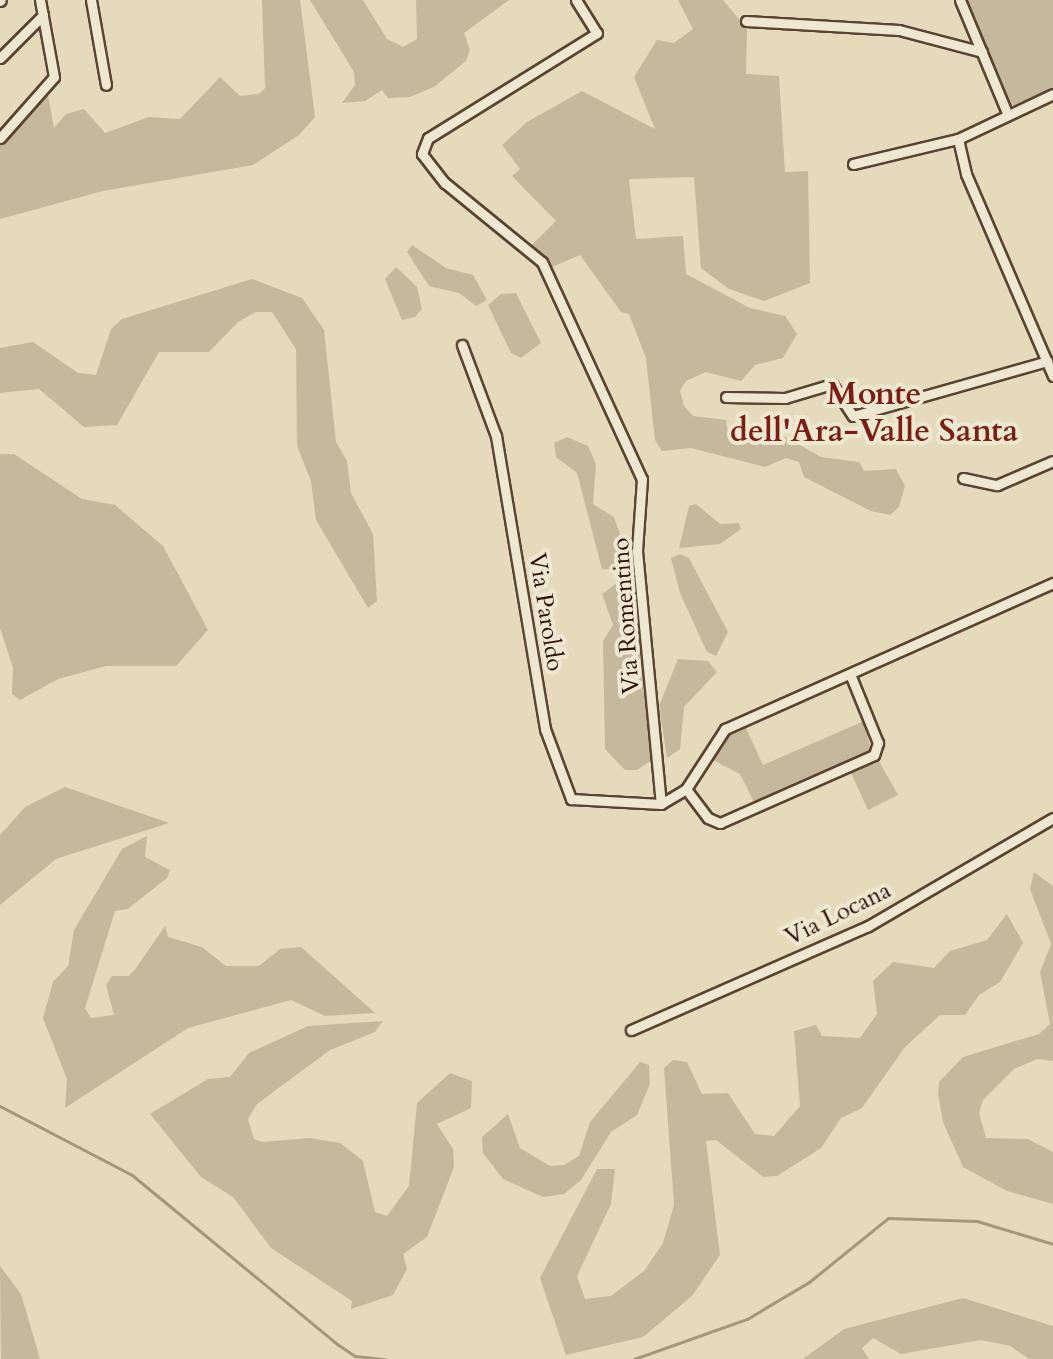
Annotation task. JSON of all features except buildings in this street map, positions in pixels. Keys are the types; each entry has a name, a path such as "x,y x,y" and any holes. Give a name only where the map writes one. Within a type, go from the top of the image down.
{"street":[{"path":"0,138 54,77 40,0"},
{"path":"91,0 106,85"},
{"name":"Via Romentino","path":"576,0 597,33 428,138 422,154 438,177 542,262 642,479 637,551 661,804"},
{"path":"960,0 1007,113"},
{"path":"0,58 43,15"},
{"path":"746,21 910,31 982,52"},
{"path":"853,164 958,139 1007,113 1053,94"},
{"path":"958,139 966,174 1053,376"},
{"name":"Via Paroldo","path":"462,345 496,436 539,700 571,799 661,804"},
{"path":"726,397 785,398 832,384 853,416 1047,361"},
{"path":"963,478 997,485 1053,461"},
{"path":"661,804 686,789 725,729 1053,583"},
{"path":"686,789 708,818 720,823 874,755 878,743 850,674"},
{"name":"Via Locana","path":"631,1030 868,926 1053,818"}],"shaded area":[{"path":"262,0 300,0 315,117 299,135 253,165 103,191 0,219 0,142 48,95 54,128 66,114 84,109 105,133 149,117 180,119 220,77 240,96 259,94 265,88"},
{"path":"310,0 363,0 387,39 403,47 417,39 416,0 509,0 464,33 470,50 466,61 434,87 410,97 388,98 382,90 365,101 342,103 355,85 354,72"},
{"path":"678,0 723,0 747,29 746,74 779,76 785,172 808,171 810,283 764,301 729,289 701,268 694,177 629,179 636,239 683,236 686,274 750,308 785,316 797,334 783,358 755,365 741,381 706,372 686,381 680,391 684,406 693,416 726,420 728,432 782,435 821,457 859,462 864,471 896,469 905,486 899,507 890,515 871,511 804,477 799,462 786,458 765,467 691,448 662,451 655,440 646,358 629,314 621,312 580,255 552,267 531,246 556,221 512,176 520,169 502,145 527,122 582,91 655,129 634,77 657,40 674,43 693,29"},
{"path":"965,0 1053,0 1053,89 1011,106"},
{"path":"412,245 446,268 473,275 487,300 476,306 459,293 429,286 407,252"},
{"path":"396,267 417,287 422,309 415,317 402,320 385,279"},
{"path":"252,279 302,298 324,330 336,442 347,461 351,493 373,534 377,601 368,608 316,520 311,481 297,446 296,349 272,312 256,312 238,322 209,352 159,352 117,425 84,427 39,389 0,393 0,348 33,342 78,373 96,375 111,329 122,319"},
{"path":"516,293 541,343 521,358 511,353 488,305 501,294"},
{"path":"567,437 588,446 596,464 593,504 614,517 624,546 621,570 602,569 577,473 556,457 554,443"},
{"path":"0,454 14,454 82,499 115,505 163,546 208,630 176,666 106,666 58,679 20,700 12,694 13,668 0,628"},
{"path":"696,504 720,524 739,523 741,529 720,544 679,548 689,506"},
{"path":"680,554 689,558 728,632 716,656 707,652 680,593 671,558"},
{"path":"618,582 636,602 652,760 637,770 625,770 605,749 603,641 613,625 602,594"},
{"path":"678,659 708,661 717,672 684,707 680,749 667,758 659,706"},
{"path":"864,721 871,751 754,802 740,774 709,758 724,736 744,724 763,765"},
{"path":"879,761 898,795 868,810 851,773"},
{"path":"65,787 169,823 56,859 0,905 0,835 25,807"},
{"path":"147,836 145,857 170,870 167,878 128,909 115,911 85,1008 91,1018 114,1015 106,985 112,976 129,976 165,926 168,937 202,947 226,966 259,966 280,949 301,947 375,1013 325,1016 291,1000 188,1028 65,1108 67,1079 43,1018 53,982 68,966 74,930 122,849"},
{"path":"1034,872 1053,886 1053,1061 1037,1059 1014,1069 983,1100 979,1113 986,1138 1028,1139 1053,1152 1053,1204 1007,1191 963,1167 943,1122 938,1094 939,1082 963,1057 1039,1034 1050,1024 1040,972 1051,944 1030,889"},
{"path":"1007,914 1023,943 1000,982 979,995 965,1015 940,1015 905,1047 862,1108 841,1118 821,1148 777,1176 763,1177 716,1140 706,1141 720,1255 692,1296 643,1337 566,1355 540,1278 597,1169 615,1169 611,1204 577,1276 585,1299 611,1296 644,1271 663,1243 674,1205 664,1068 673,1060 687,1062 702,1094 728,1093 755,1134 774,1136 800,1106 794,1031 816,1025 822,1036 860,1038 877,1014 873,981 893,962 934,968 950,951 987,940"},
{"path":"383,1021 375,1032 330,1050 257,1104 248,1119 254,1139 262,1142 310,1138 340,1143 363,1161 375,1212 387,1216 409,1186 417,1103 450,1073 472,1081 471,1108 437,1124 453,1149 454,1167 427,1237 403,1254 407,1269 393,1295 351,1309 352,1301 271,1248 233,1197 201,1177 150,1114 208,1079 230,1077 249,1053 308,1026"},
{"path":"640,1062 649,1065 650,1084 637,1115 611,1132 581,1180 564,1194 543,1197 503,1179 483,1153 482,1137 508,1114 520,1148 550,1166 564,1165 579,1156 590,1122"},
{"path":"0,1266 21,1294 40,1359 1,1359"},
{"path":"963,1298 1053,1326 1053,1359 1029,1359 1010,1346 981,1340 901,1354 873,1338 862,1348 869,1359 803,1359 844,1329"}],"waterway":[{"path":"0,1106 132,1175 337,1344 355,1356 385,1359"},
{"path":"634,1359 747,1319 809,1282 888,1218 977,1221 1053,1244"}],"district":[{"name":"Monte dell'Ara-Valle Santa","path":"874,414"}]}
